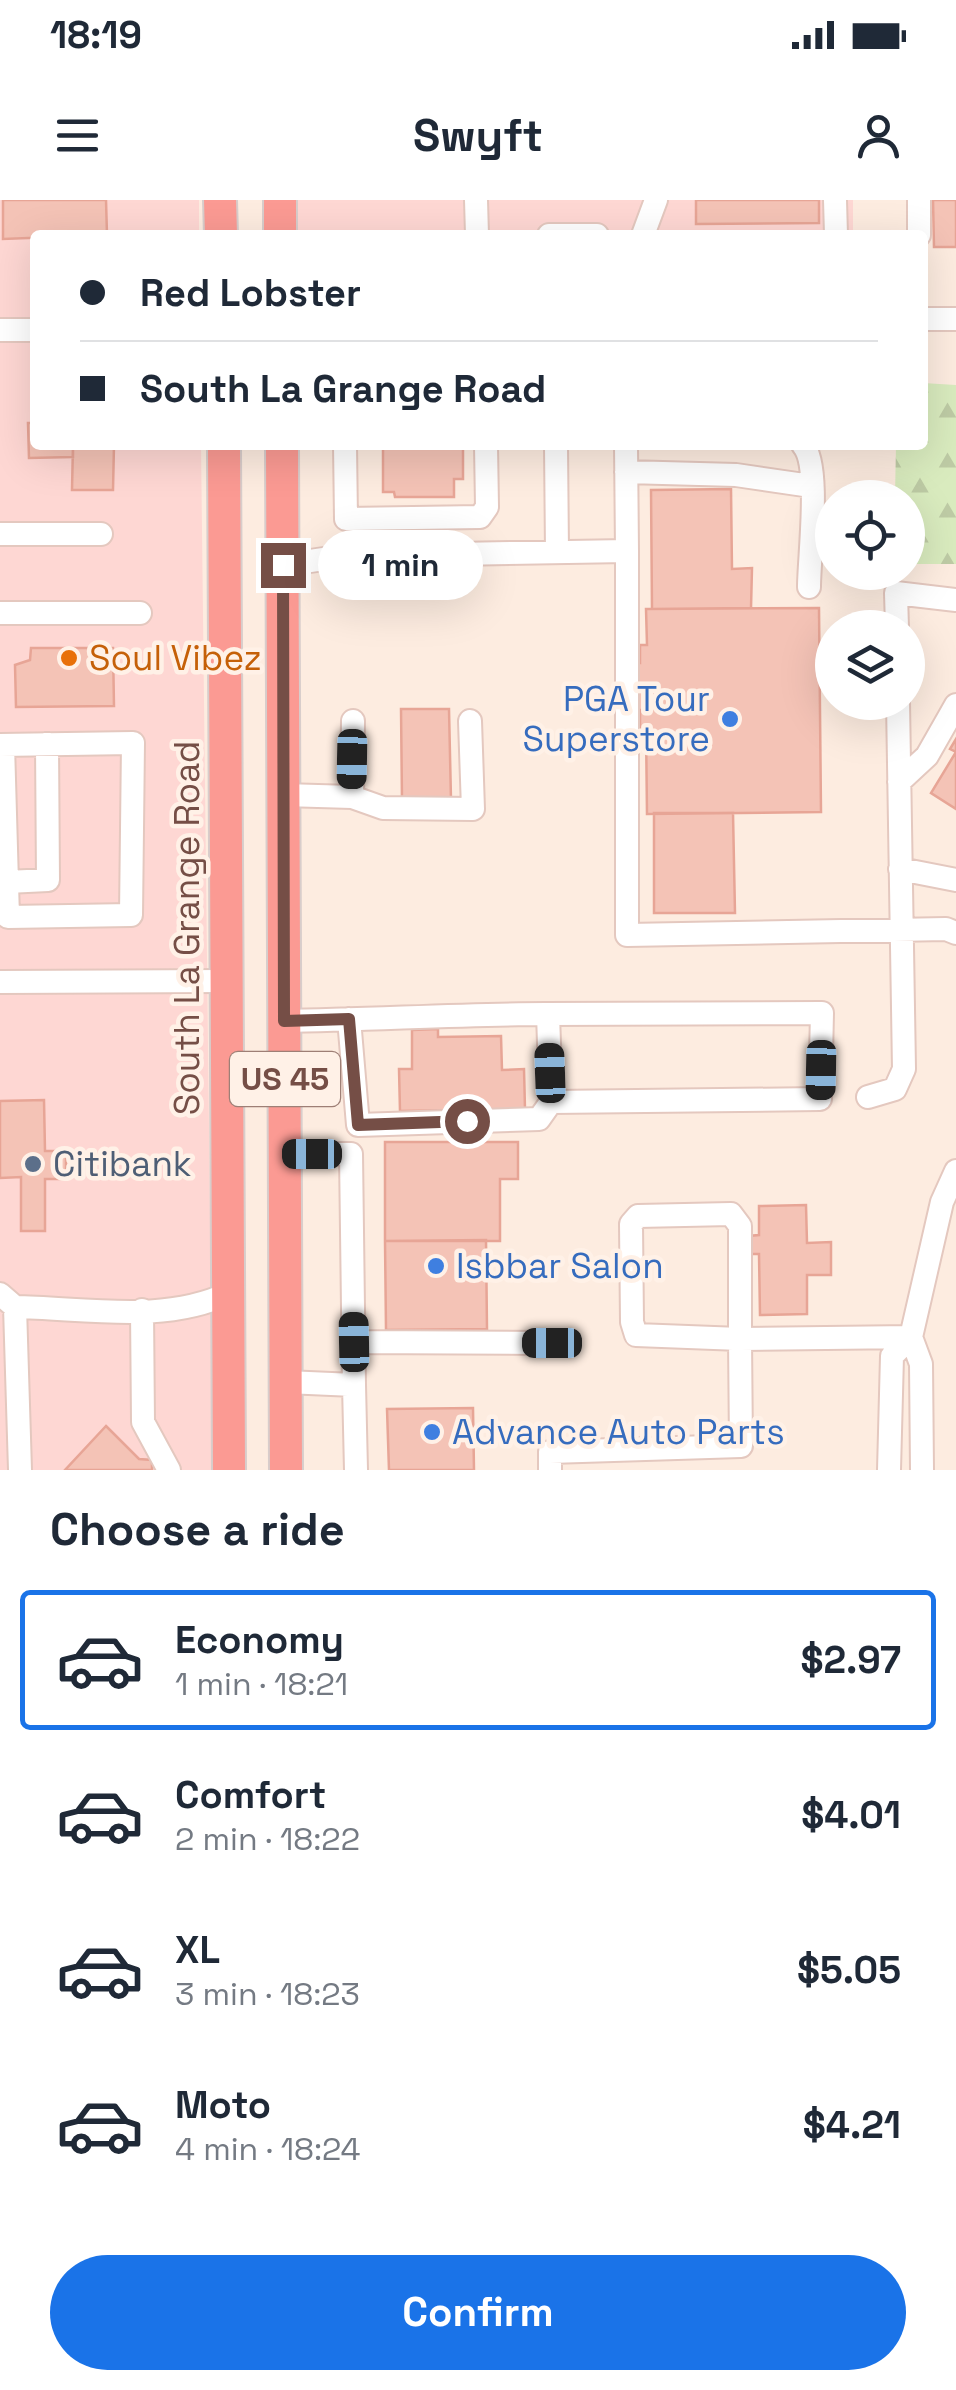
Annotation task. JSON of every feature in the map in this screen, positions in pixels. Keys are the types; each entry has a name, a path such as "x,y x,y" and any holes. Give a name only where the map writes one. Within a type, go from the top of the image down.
{"highway":[{"path":"220,200 220,230"},
{"path":"280,200 280,230"},
{"name":"South La Grange Road","path":"224,450 229,1470"},
{"name":"US 45","path":"282,450 286,1470"}],"street":[{"path":"476,200 476,230"},
{"path":"645,230 656,200"},
{"path":"835,200 836,230"},
{"path":"918,200 919,230"},
{"path":"928,320 956,319"},
{"path":"0,330 30,330"},
{"path":"344,556 345,450"},
{"path":"346,519 480,517 487,507 486,450"},
{"path":"556,450 557,552"},
{"path":"626,450 628,934 901,929 956,933"},
{"path":"806,450 811,486 808,587"},
{"path":"626,472 736,475 811,486"},
{"path":"0,534 100,534"},
{"path":"283,565 344,556 626,551"},
{"path":"896,610 896,594 956,600"},
{"path":"0,613 140,613"},
{"path":"899,782 926,756 956,705"},
{"path":"868,1097 895,1089 904,1069 898,720"},
{"path":"352,797 353,721"},
{"path":"284,795 352,797 383,808 472,809 470,722"},
{"path":"133,742 131,915 8,917 1,745 133,742"},
{"path":"7,882 48,880 47,744"},
{"path":"900,869 956,880"},
{"path":"0,982 227,981"},
{"path":"284,1021 548,1014 822,1013 820,1099 551,1102"},
{"path":"349,1019 358,1125 539,1119 551,1102 548,1014"},
{"path":"285,1154 351,1154 356,1470"},
{"path":"890,1470 892,1356 911,1337 956,1171"},
{"path":"550,1470 550,1452 741,1446 740,1339 737,1217 638,1216 631,1224 632,1322 636,1336 740,1339 911,1337"},
{"path":"20,1470 7,1300 174,1312 205,1305 229,1292"},
{"path":"142,1310 143,1422 169,1470"},
{"path":"911,1337 922,1364 922,1470"},
{"path":"354,1342 552,1343"},
{"path":"286,1382 354,1385"}],"shaded area":[{"path":"0,200 199,200 199,230 30,230 30,450 201,450 213,1470 0,1470"},
{"path":"285,200 853,200 853,230 285,230"}],"green space":[{"path":"928,383 956,385 956,564 925,564 925,480 895,480 896,450 928,450"}],"building":[{"path":"3,200 106,200 107,230 30,230 30,238 3,239"},
{"path":"696,200 819,200 819,223 696,224"},
{"path":"933,200 956,200 956,247 934,247"},
{"path":"28,423 30,450 73,450 73,457 29,458"},
{"path":"73,450 114,450 113,490 72,490"},
{"path":"383,450 463,450 463,479 454,479 454,497 395,497 394,492 383,492"},
{"path":"731,489 732,569 752,568 751,608 652,609 651,490"},
{"name":"PGA Tour Superstore","path":"819,608 815,610 815,720 820,720 821,812 647,814 646,728 640,728 640,710 636,710 635,663 640,663 640,645 647,645 646,609"},
{"path":"31,648 113,648 114,706 16,707 15,665 30,660"},
{"path":"401,709 449,709 451,800 402,801"},
{"path":"956,752 956,809 931,793"},
{"path":"654,813 733,813 735,913 654,913"},
{"path":"438,1029 438,1037 501,1036 502,1070 524,1069 525,1109 400,1111 399,1069 412,1069 412,1030"},
{"name":"Citibank","path":"44,1100 45,1151 66,1151 66,1179 45,1179 45,1231 21,1231 21,1177 0,1178 0,1101"},
{"path":"385,1142 518,1142 518,1179 500,1179 500,1241 385,1241"},
{"path":"806,1205 807,1243 831,1242 831,1275 807,1275 807,1314 760,1315 759,1254 749,1254 748,1236 759,1235 759,1206"},
{"path":"486,1240 487,1329 386,1330 385,1241"},
{"path":"473,1408 474,1470 389,1470 387,1409"},
{"path":"106,1426 139,1459 152,1460 152,1470 65,1470"}],"place":[{"name":"Soul Vibez","path":"69,658"},
{"name":"PGA Tour Superstore","path":"730,719"},
{"name":"Citibank","path":"33,1164"},
{"name":"Isbbar Salon","path":"436,1266"},
{"name":"Advance Auto Parts","path":"432,1432"}],"route":[{"path":"283,565 284,1021 349,1019 358,1125 467,1121"}]}
